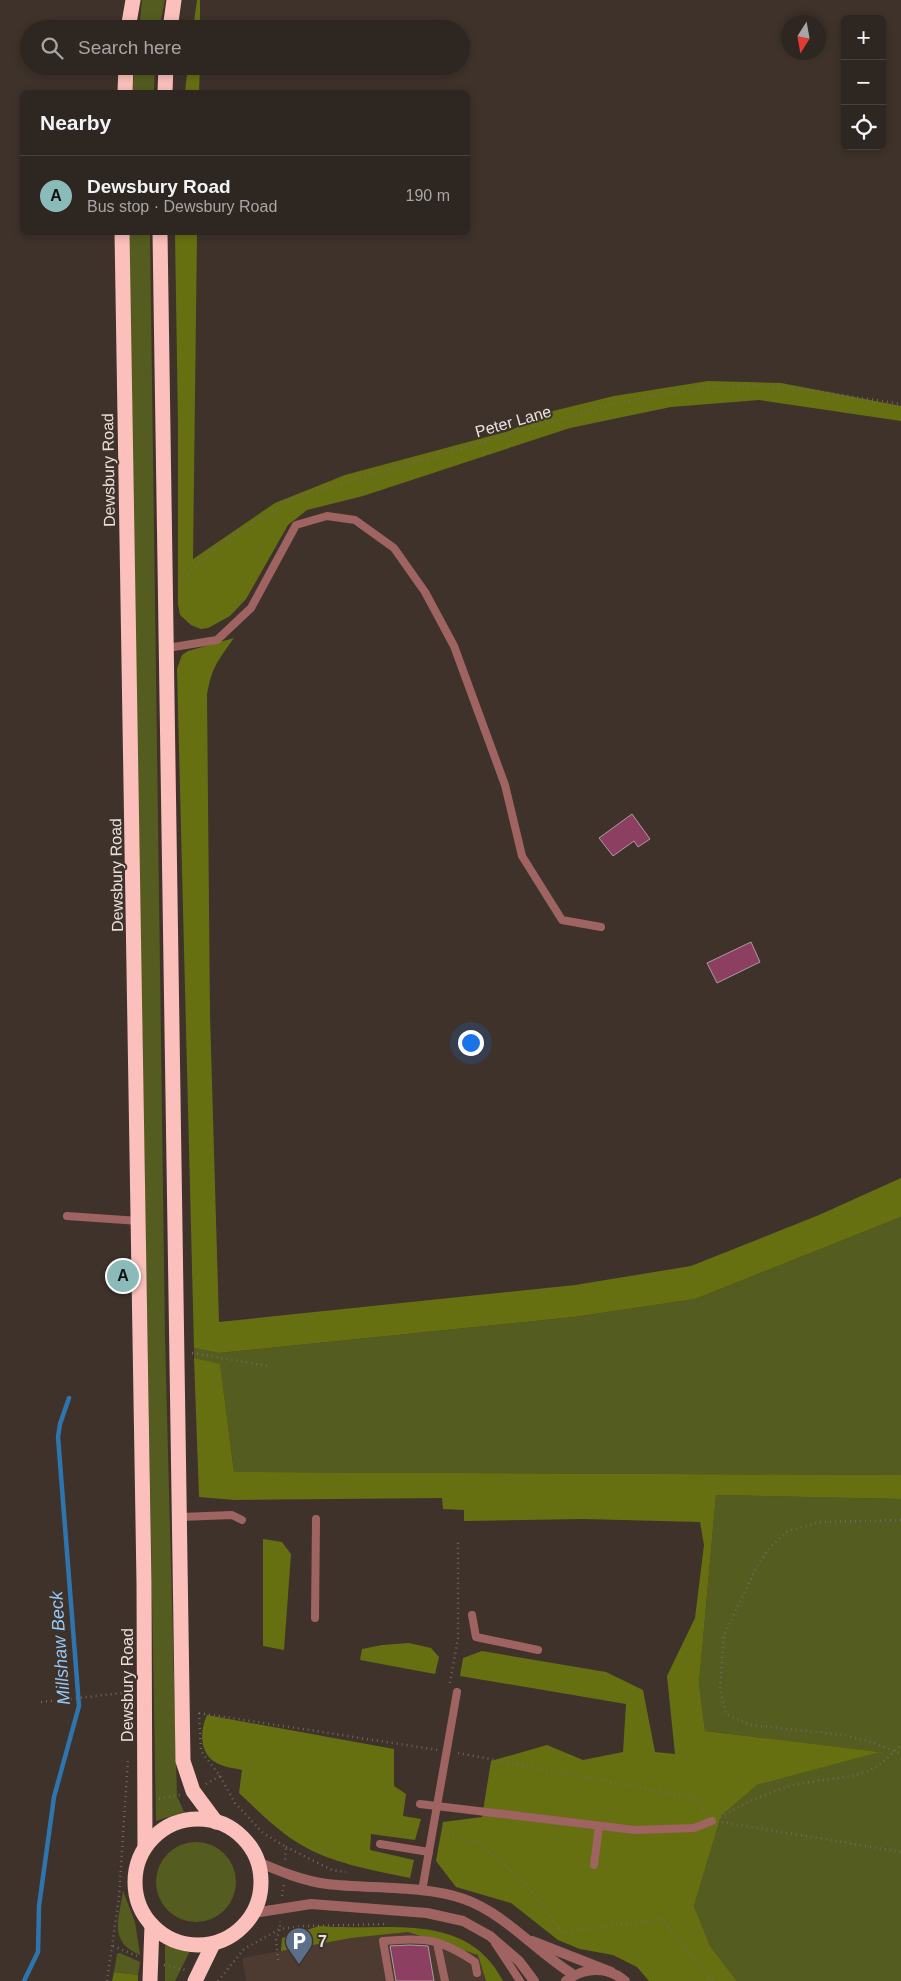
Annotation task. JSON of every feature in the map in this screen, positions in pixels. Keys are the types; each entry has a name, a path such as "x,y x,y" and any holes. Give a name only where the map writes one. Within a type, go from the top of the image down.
{"highway":[{"path":"130,20 133,0"},
{"path":"171,20 174,0"},
{"path":"125,90 126,75"},
{"path":"165,90 166,75"},
{"name":"Dewsbury Road","path":"122,235 139,1221 146,1802 145,1847 136,1870 135,1888 140,1908 152,1925 168,1938 189,1945 213,1944 232,1935 244,1925 253,1913 260,1892 261,1877 258,1862 248,1844 233,1830 216,1822 196,1819 176,1823 158,1833 145,1847"},
{"name":"Dewsbury Road","path":"160,235 183,1761 192,1791 216,1822"},
{"path":"150,1981 153,1963 152,1925"},
{"path":"195,1981 213,1944"}],"street":[{"path":"258,1862 285,1873 325,1884 422,1891 464,1899 494,1915 570,1978 592,1970 611,1972"},
{"path":"253,1913 311,1904 427,1913 462,1921 490,1936 519,1961 534,1981"},
{"path":"524,1938 611,1972 625,1981"}],"lane":[{"path":"167,648 217,640 251,608 296,525 327,516 355,520 394,548 425,592 454,646 505,785 522,856 562,920 601,928"},
{"path":"67,1216 139,1221"},
{"path":"180,1517 232,1515 242,1520"},
{"path":"315,1618 316,1520"},
{"path":"472,1615 476,1637 538,1650"},
{"path":"422,1891 457,1692"},
{"path":"420,1804 635,1830 694,1828 712,1820"},
{"path":"594,1865 599,1826"},
{"path":"380,1844 429,1852"},
{"path":"490,1936 520,1981"},
{"path":"390,1981 383,1941 412,1938 429,1939 475,1962 477,1973"},
{"path":"437,1943 445,1981"}],"path":[{"name":"Peter Lane","path":"166,592 226,540 298,496 613,404 703,387 753,386 817,391 901,404"},
{"path":"178,1350 268,1366"},
{"path":"901,1520 821,1522 788,1530 769,1548 755,1570 724,1635 720,1688 726,1714 750,1725 844,1735 901,1754"},
{"path":"41,1702 145,1691"},
{"path":"183,1711 446,1751 695,1798 712,1820 901,1852"},
{"path":"199,1713 201,1751 220,1776 235,1803 263,1832 286,1847 332,1870 350,1873"},
{"path":"712,1820 775,1790 800,1784 844,1778 877,1767 901,1745"},
{"path":"107,1981 119,1897 128,1757"},
{"path":"126,1800 146,1802 192,1791 220,1776"},
{"path":"433,1829 479,1843 531,1889 561,1932 662,1919 712,1981"},
{"path":"278,1960 276,1940 280,1929 286,1847"},
{"path":"218,1981 244,1949 280,1929 304,1926 387,1924"}],"shaded area":[{"path":"408,1932 479,1955 486,1981 246,1981 242,1958 351,1938"}],"green space":[{"path":"142,0 165,0 161,20 140,20"},
{"path":"197,0 200,0 200,20 194,20"},
{"path":"134,75 155,75 154,90 132,90"},
{"path":"187,75 200,75 199,90 185,90"},
{"path":"128,235 150,235 165,1337 177,1796 184,1812 156,1821"},
{"path":"175,235 197,235 193,559 275,503 345,475 509,431 553,411 614,396 708,381 781,383 901,406 901,421 759,400 671,407 570,428 363,496 307,510 288,525 246,599 230,616 208,628 201,629 191,625 180,615 178,604"},
{"path":"234,638 216,664 207,695 210,1015 219,1322 575,1285 691,1266 819,1215 901,1178 901,1217 695,1299 574,1317 219,1353 194,1348 177,669 182,655 188,651"},
{"path":"901,1217 901,1475 234,1472 220,1365 194,1358 194,1348 220,1353 574,1317 695,1299"},
{"path":"194,1358 220,1364 234,1472 901,1475 901,1499 716,1495 699,1684 705,1731 880,1752 757,1785 721,1816 694,1906 710,1946 737,1981 649,1981 637,1967 613,1955 580,1949 558,1940 511,1903 456,1887 436,1861 443,1822 482,1817 491,1761 547,1745 583,1760 623,1752 626,1704 460,1676 463,1658 482,1651 606,1672 643,1690 655,1752 675,1754 667,1676 695,1618 704,1545 700,1522 583,1519 464,1521 464,1510 443,1509 442,1498 235,1500 199,1497"},
{"path":"716,1495 901,1499 901,1981 737,1981 710,1946 694,1906 721,1816 757,1785 879,1752 705,1731 699,1684"},
{"path":"263,1539 282,1542 291,1554 284,1650 263,1646"},
{"path":"409,1643 431,1648 439,1657 435,1674 360,1660 362,1649"},
{"path":"207,1715 394,1749 394,1786 406,1794 403,1816 421,1819 415,1840 371,1834 370,1850 414,1860 410,1878 366,1869 322,1855 308,1849 280,1830 239,1793 242,1770 218,1764 206,1753 202,1734"},
{"path":"188,1842 204,1842 218,1848 230,1860 236,1874 236,1890 230,1904 218,1916 204,1922 188,1922 174,1916 162,1904 156,1890 156,1874 162,1860 174,1848"},
{"path":"123,1891 135,1922 140,1955 123,1943 118,1929"},
{"path":"319,1926 396,1927 422,1929 446,1934 468,1943 487,1958 503,1981 486,1981 478,1955 408,1932 351,1938 281,1951 282,1938"},
{"path":"165,1945 190,1951 175,1981 165,1981"},
{"path":"120,1953 140,1962 138,1975 114,1972 117,1954"},
{"path":"114,1972 138,1975 138,1981 112,1981"}],"building":[{"path":"632,814 650,839 638,847 634,841 613,856 599,838"},
{"path":"751,942 760,962 717,983 707,963"},
{"path":"390,1946 428,1946 434,1981 396,1981"}],"waterway":[{"name":"Millshaw Beck","path":"24,1981 38,1952 39,1906 54,1797 79,1706 58,1437 60,1424 69,1398"}],"place":[{"name":"Dewsbury Road","path":"123,1276"},
{"name":"7","path":"299,1965"}]}
